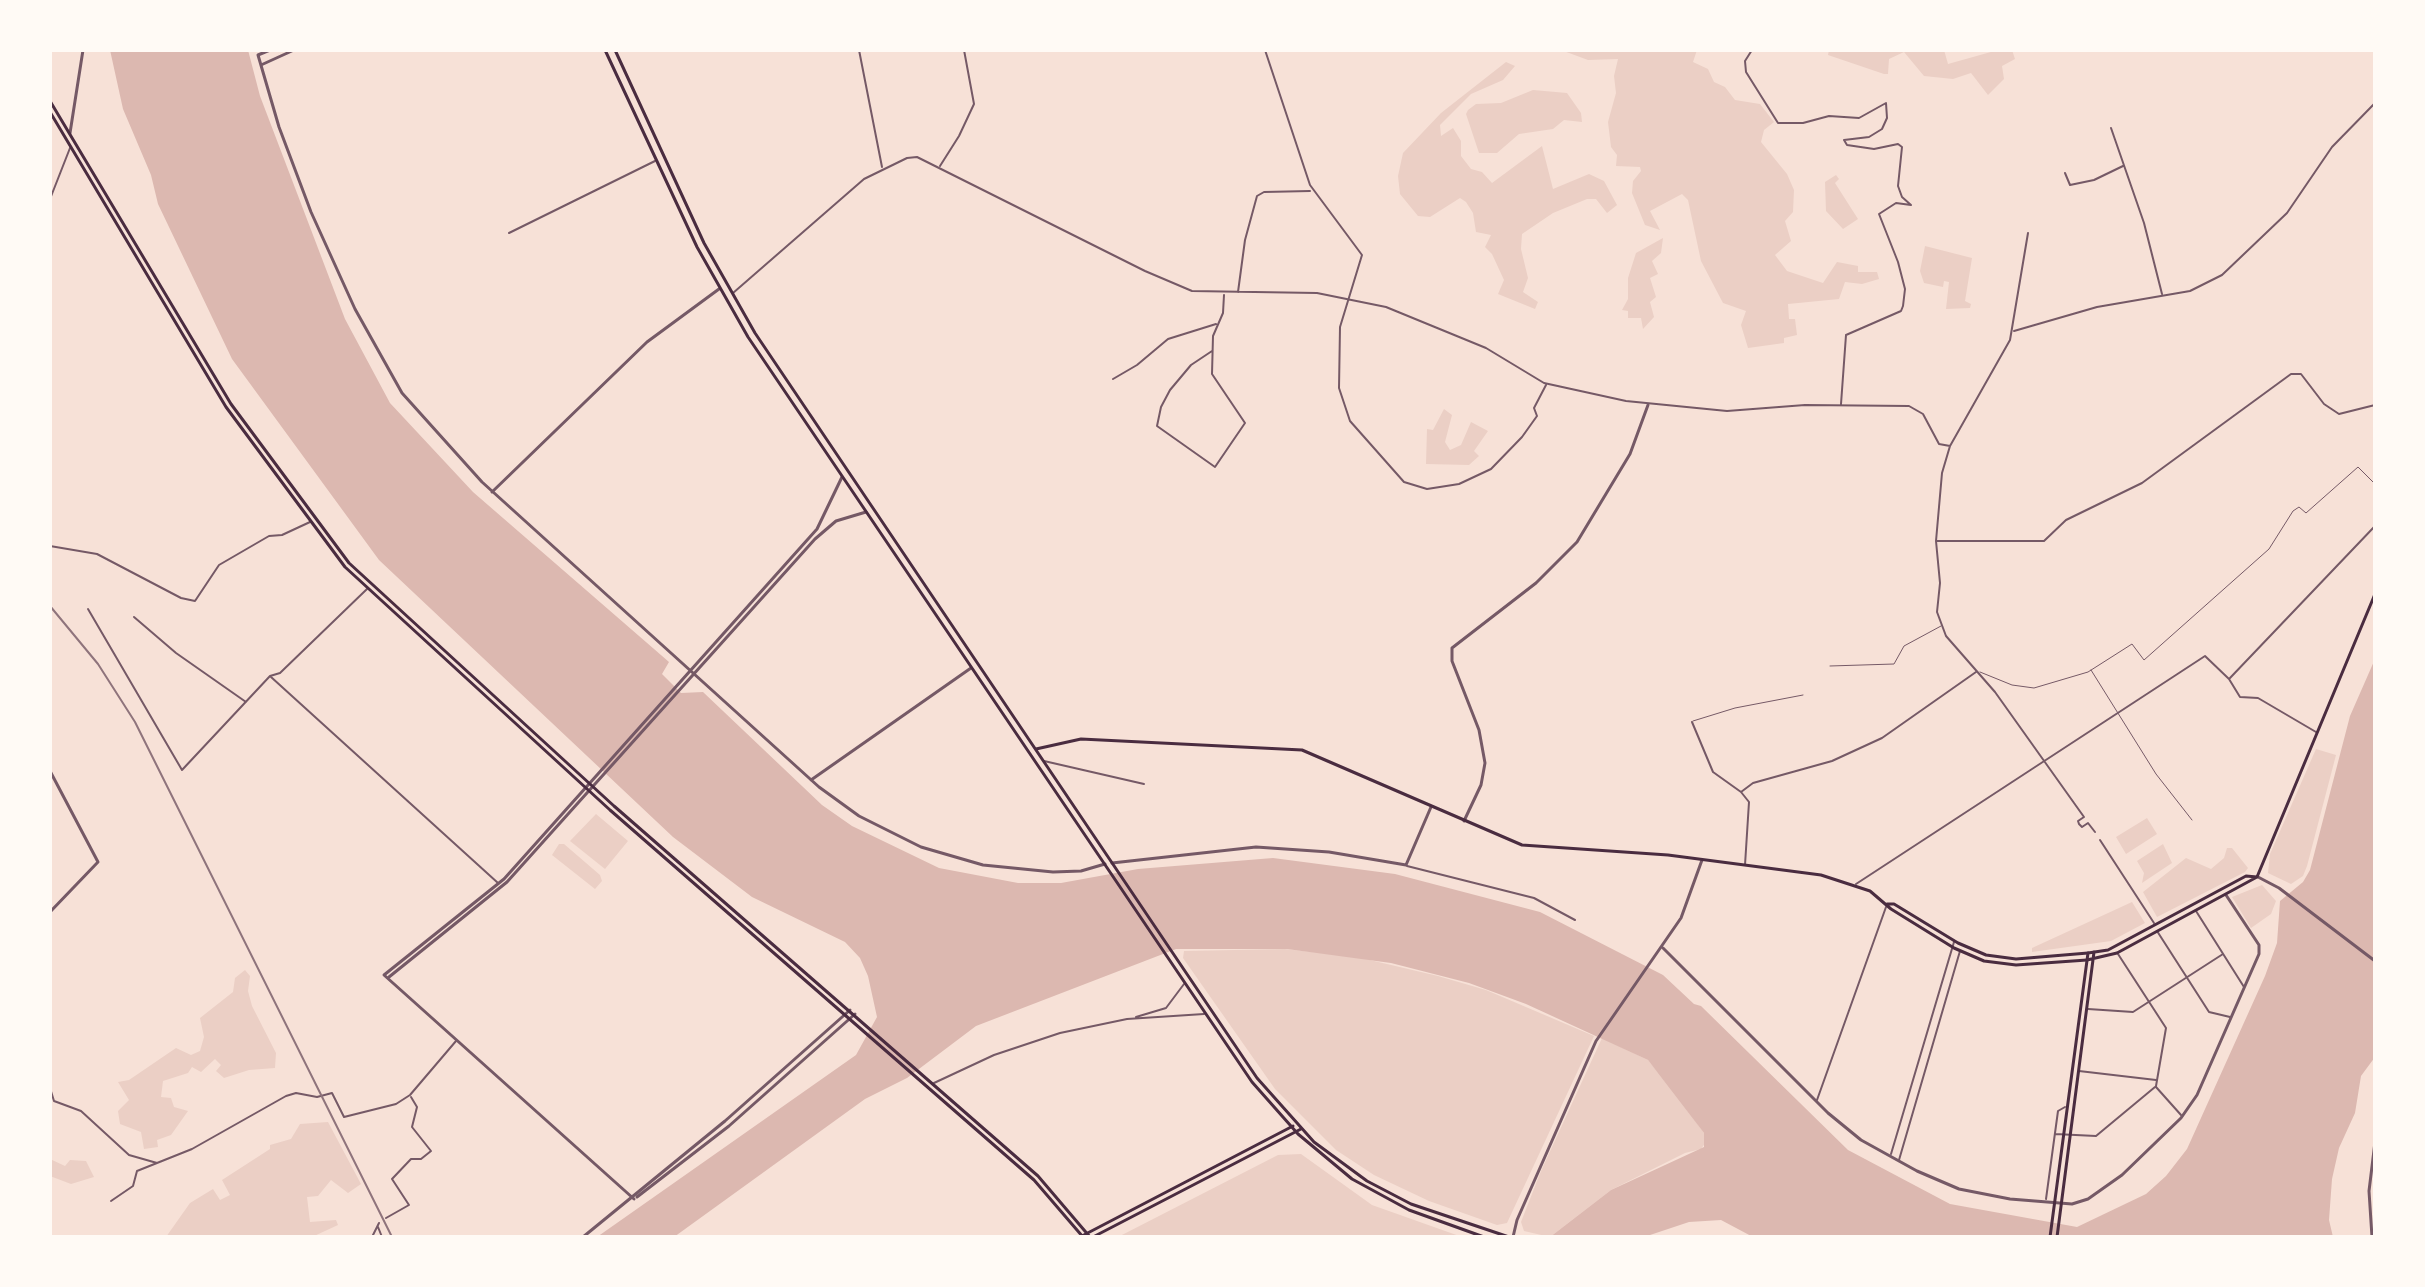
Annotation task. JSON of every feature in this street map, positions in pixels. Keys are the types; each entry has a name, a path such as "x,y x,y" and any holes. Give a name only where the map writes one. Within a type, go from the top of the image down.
{"main road":[{"path":"605,50 719,289 842,477 1252,1082 1291,1127 1333,1165 1409,1210 1484,1237"},
{"path":"615,50 694,222 732,294 1257,1078 1297,1125 1346,1167 1391,1194 1511,1237"},
{"path":"50,101 231,404 332,543 364,578 589,787"},
{"path":"50,112 226,407 310,522 367,588 921,1077 1034,1180 1086,1236"},
{"path":"1036,749 1081,739 1295,749 1317,754 1431,807 1528,846 1702,860 1810,873 1856,884 1960,952 1984,961 2009,965 2087,960 2117,953 2257,877 2375,594"},
{"path":"1887,904 1894,904 1962,945 1986,955 2009,959 2108,950 2246,876 2257,877"},
{"path":"2057,1237 2094,952"},
{"path":"2050,1237 2088,953"},
{"path":"921,1077 933,1084 1049,1187 1086,1236"},
{"path":"1086,1236 1297,1125"},
{"path":"1086,1236 1301,1129"}],"street":[{"path":"70,135 83,50"},
{"path":"270,50 258,55 311,212 383,363 420,415 492,492 811,780 838,802 882,829 957,859 1053,872 1081,871 1105,864"},
{"path":"261,65 294,50"},
{"path":"859,50 883,168"},
{"path":"939,167 959,136 974,104 964,50"},
{"path":"1265,50 1312,190 1362,255 1340,327 1339,388 1350,421 1404,482 1430,489 1463,483 1491,469 1537,416 1534,408 1546,384"},
{"path":"1752,50 1746,59 1746,72 1778,123 1803,123 1829,116 1859,118 1886,103 1887,118 1882,129 1869,137 1844,140 1847,145 1874,149 1902,147 1898,186 1911,205 1896,203 1879,214 1898,262 1905,289 1903,306 1901,311 1846,335 1840,405"},
{"path":"2013,332 2084,310 2202,287 2243,259 2298,199 2339,137 2375,103"},
{"path":"2111,128 2144,223 2162,295"},
{"path":"50,199 70,147"},
{"path":"732,294 864,179 912,157 939,167 1185,289 1224,294 1306,292 1386,307 1486,348 1546,384 1648,405 1727,411 1840,405 1912,407 1923,414 1939,444 1950,446"},
{"path":"509,233 656,161"},
{"path":"2065,173 2070,185 2094,180 2124,166"},
{"path":"1238,293 1245,240 1257,196 1264,192 1294,194 1312,190"},
{"path":"2028,233 2013,332 1979,399 1950,446 1940,483 1936,541 1940,583 1937,612 1941,626 2084,817 2078,821 2082,827 2088,823 2095,832"},
{"path":"492,492 647,342 719,289"},
{"path":"1212,351 1191,365 1167,394 1157,426 1215,467 1245,423 1214,381 1212,351 1217,323 1223,313 1224,294"},
{"path":"1113,379 1137,365 1168,339 1196,333 1217,323"},
{"path":"1936,541 2044,541 2066,520 2142,483 2291,374 2301,374 2324,404 2339,414 2375,405"},
{"path":"1464,821 1481,785 1485,763 1481,737 1452,661 1452,648 1536,583 1577,542 1630,454 1648,405"},
{"path":"386,977 507,882 817,529 842,477"},
{"path":"692,671 815,539 836,521 866,512"},
{"path":"50,546 103,556 181,598 195,601 218,566 269,536 282,535 310,522"},
{"path":"2229,679 2375,526"},
{"path":"88,609 182,770 270,676 280,673 367,588"},
{"path":"134,617 176,653 247,703"},
{"path":"1856,884 2205,656 2229,679 2240,697 2258,698 2317,733"},
{"path":"811,780 971,668"},
{"path":"1741,792 1753,783 1832,761 1882,738 1977,671"},
{"path":"270,676 499,883"},
{"path":"1692,722 1713,772 1741,792 1750,808 1745,867"},
{"path":"1044,761 1144,784"},
{"path":"50,771 98,862 50,912"},
{"path":"386,977 499,883 589,787"},
{"path":"1406,865 1431,807"},
{"path":"2100,840 2155,925"},
{"path":"1113,865 1256,847 1329,852 1406,865 1534,898 1575,920"},
{"path":"1511,1237 1596,1041 1662,950 1686,910 1702,860"},
{"path":"2257,877 2279,888 2375,961"},
{"path":"1662,950 1849,1131 1898,1161 1936,1180 1971,1192 2010,1199 2077,1203 2103,1190 2182,1116 2197,1095 2259,947 2225,894"},
{"path":"1817,1102 1887,904"},
{"path":"2196,910 2244,988"},
{"path":"2157,931 2209,1012 2231,1018"},
{"path":"1890,1156 1954,941"},
{"path":"1898,1161 1962,945"},
{"path":"2117,953 2166,1028 2156,1086 2182,1116"},
{"path":"2087,1009 2127,1014 2150,1003 2223,954"},
{"path":"386,977 634,1199"},
{"path":"933,1084 1027,1043 1166,1008 1185,983"},
{"path":"583,1237 634,1199 848,1012"},
{"path":"1127,1019 1205,1014"},
{"path":"634,1199 646,1193 729,1126 853,1016"},
{"path":"111,1201 133,1186 137,1171 162,1163 286,1096 296,1093 317,1097 332,1093 344,1117 383,1109 410,1095 456,1040"},
{"path":"2078,1070 2156,1080"},
{"path":"2055,1134 2096,1136 2156,1086"},
{"path":"50,1088 54,1101 81,1111 129,1155 162,1163"},
{"path":"386,1218 409,1205 392,1179 411,1159 421,1159 431,1151 412,1127 417,1107 410,1095"},
{"path":"2046,1201 2058,1111 2067,1106"},
{"path":"2372,1237 2369,1191 2375,1142"},
{"path":"372,1237 378,1224 382,1237"}],"lane":[{"path":"1977,671 2012,685 2034,688 2061,683 2091,670 2132,644 2144,660 2269,549 2293,511 2299,507 2306,513 2358,467 2375,484"},
{"path":"1830,666 1894,664 1904,646 1941,626"},
{"path":"2091,670 2156,774 2192,820"},
{"path":"1692,722 1735,708 1803,695"}],"shaded area":[{"path":"110,50 248,50 260,96 345,319 390,403 473,492 669,662 662,674 681,693 703,692 822,805 852,826 939,868 1018,883 1061,883 1138,869 1273,858 1395,874 1540,912 1663,975 1694,1004 1701,1006 1848,1150 1950,1204 2077,1227 2146,1194 2166,1176 2187,1149 2265,976 2277,943 2280,901 2303,882 2310,870 2350,716 2375,659 2375,1057 2361,1076 2355,1113 2339,1148 2332,1179 2329,1220 2333,1237 1753,1237 1721,1220 1689,1222 1644,1237 1550,1237 1611,1190 1704,1147 1704,1133 1648,1060 1526,1004 1469,983 1391,963 1287,949 1176,949 976,1026 907,1078 865,1099 674,1237 597,1237 856,1055 877,1017 868,976 860,958 845,942 752,897 673,837 379,560 232,359 158,204 151,175 123,109"},
{"path":"1561,50 1697,50 1693,62 1708,69 1714,82 1725,87 1735,100 1760,104 1774,122 1764,130 1761,142 1787,174 1794,190 1793,212 1785,221 1791,241 1775,255 1787,271 1823,283 1837,262 1858,266 1858,272 1877,272 1879,279 1862,284 1845,282 1839,299 1788,304 1789,319 1795,319 1797,335 1784,338 1784,343 1748,348 1741,325 1746,311 1723,303 1701,261 1688,200 1682,194 1650,211 1660,230 1645,225 1632,193 1633,181 1641,171 1640,167 1616,166 1617,155 1611,147 1608,122 1616,93 1614,76 1618,59 1588,60"},
{"path":"1829,50 1944,50 1948,64 1998,50 2012,50 2015,59 2002,66 2004,79 1988,95 1971,73 1953,79 1924,76 1904,52 1889,59 1888,74 1884,74 1828,55"},
{"path":"1506,62 1515,66 1503,80 1471,94 1440,125 1441,136 1453,128 1461,141 1461,156 1471,169 1482,172 1492,183 1542,146 1553,189 1589,174 1604,181 1617,205 1607,213 1596,199 1587,199 1553,213 1522,234 1521,249 1528,278 1523,292 1538,302 1535,309 1498,294 1504,280 1492,254 1485,247 1491,235 1476,232 1473,213 1466,202 1460,198 1430,217 1418,216 1400,194 1398,176 1403,153 1441,113"},
{"path":"1533,90 1567,93 1581,113 1582,122 1564,120 1553,129 1519,134 1497,153 1479,153 1466,114 1468,110 1476,104 1501,103"},
{"path":"1836,175 1839,179 1835,183 1858,219 1843,229 1826,211 1825,182"},
{"path":"1663,238 1661,253 1652,261 1658,274 1650,278 1656,297 1650,302 1654,317 1643,329 1641,318 1628,318 1628,311 1622,310 1628,299 1628,278 1636,253"},
{"path":"1925,246 1972,258 1965,301 1971,304 1970,308 1946,309 1949,282 1944,281 1943,287 1924,283 1920,271"},
{"path":"1444,409 1452,415 1445,442 1450,450 1461,445 1471,422 1488,431 1474,451 1479,456 1469,465 1426,464 1427,429 1433,430"},
{"path":"2316,749 2336,755 2307,866 2303,876 2291,884 2268,873 2270,854"},
{"path":"596,814 628,841 605,869 570,841"},
{"path":"2147,818 2157,834 2126,854 2116,837"},
{"path":"559,844 564,844 600,875 602,881 595,889 552,855"},
{"path":"2163,844 2172,863 2142,883 2144,873 2137,861"},
{"path":"2227,848 2232,848 2248,868 2245,872 2157,917 2143,892 2186,858 2211,869 2224,858"},
{"path":"2262,885 2276,901 2271,914 2251,928 2232,897"},
{"path":"2132,902 2145,923 2111,941 2032,952 2032,948"},
{"path":"1285,949 1357,957 1438,976 1486,990 1594,1036 1507,1223 1497,1225 1429,1201 1374,1175 1336,1150 1275,1089 1183,958 1184,951"},
{"path":"245,970 250,976 248,991 252,1006 276,1053 275,1068 249,1070 224,1078 216,1071 221,1065 215,1059 201,1072 192,1067 188,1073 163,1081 161,1097 171,1098 174,1107 188,1111 171,1135 157,1140 158,1147 144,1149 141,1132 120,1124 118,1111 129,1100 118,1082 129,1080 176,1048 191,1055 200,1051 204,1037 200,1018 233,992 235,978"},
{"path":"1602,1038 1648,1060 1704,1133 1706,1142 1701,1149 1685,1153 1611,1190 1550,1237 1524,1231 1521,1222 1541,1171"},
{"path":"328,1122 361,1184 348,1193 331,1180 318,1196 307,1197 310,1222 336,1220 338,1225 312,1237 166,1237 190,1203 213,1189 220,1200 230,1195 222,1180 270,1149 270,1145 291,1139 300,1124"},
{"path":"1301,1154 1372,1205 1462,1237 1118,1237 1278,1155"},
{"path":"50,1159 65,1166 70,1160 86,1161 94,1177 71,1184 50,1176"}],"railway":[{"path":"50,606 98,664 135,722 392,1237"}]}
